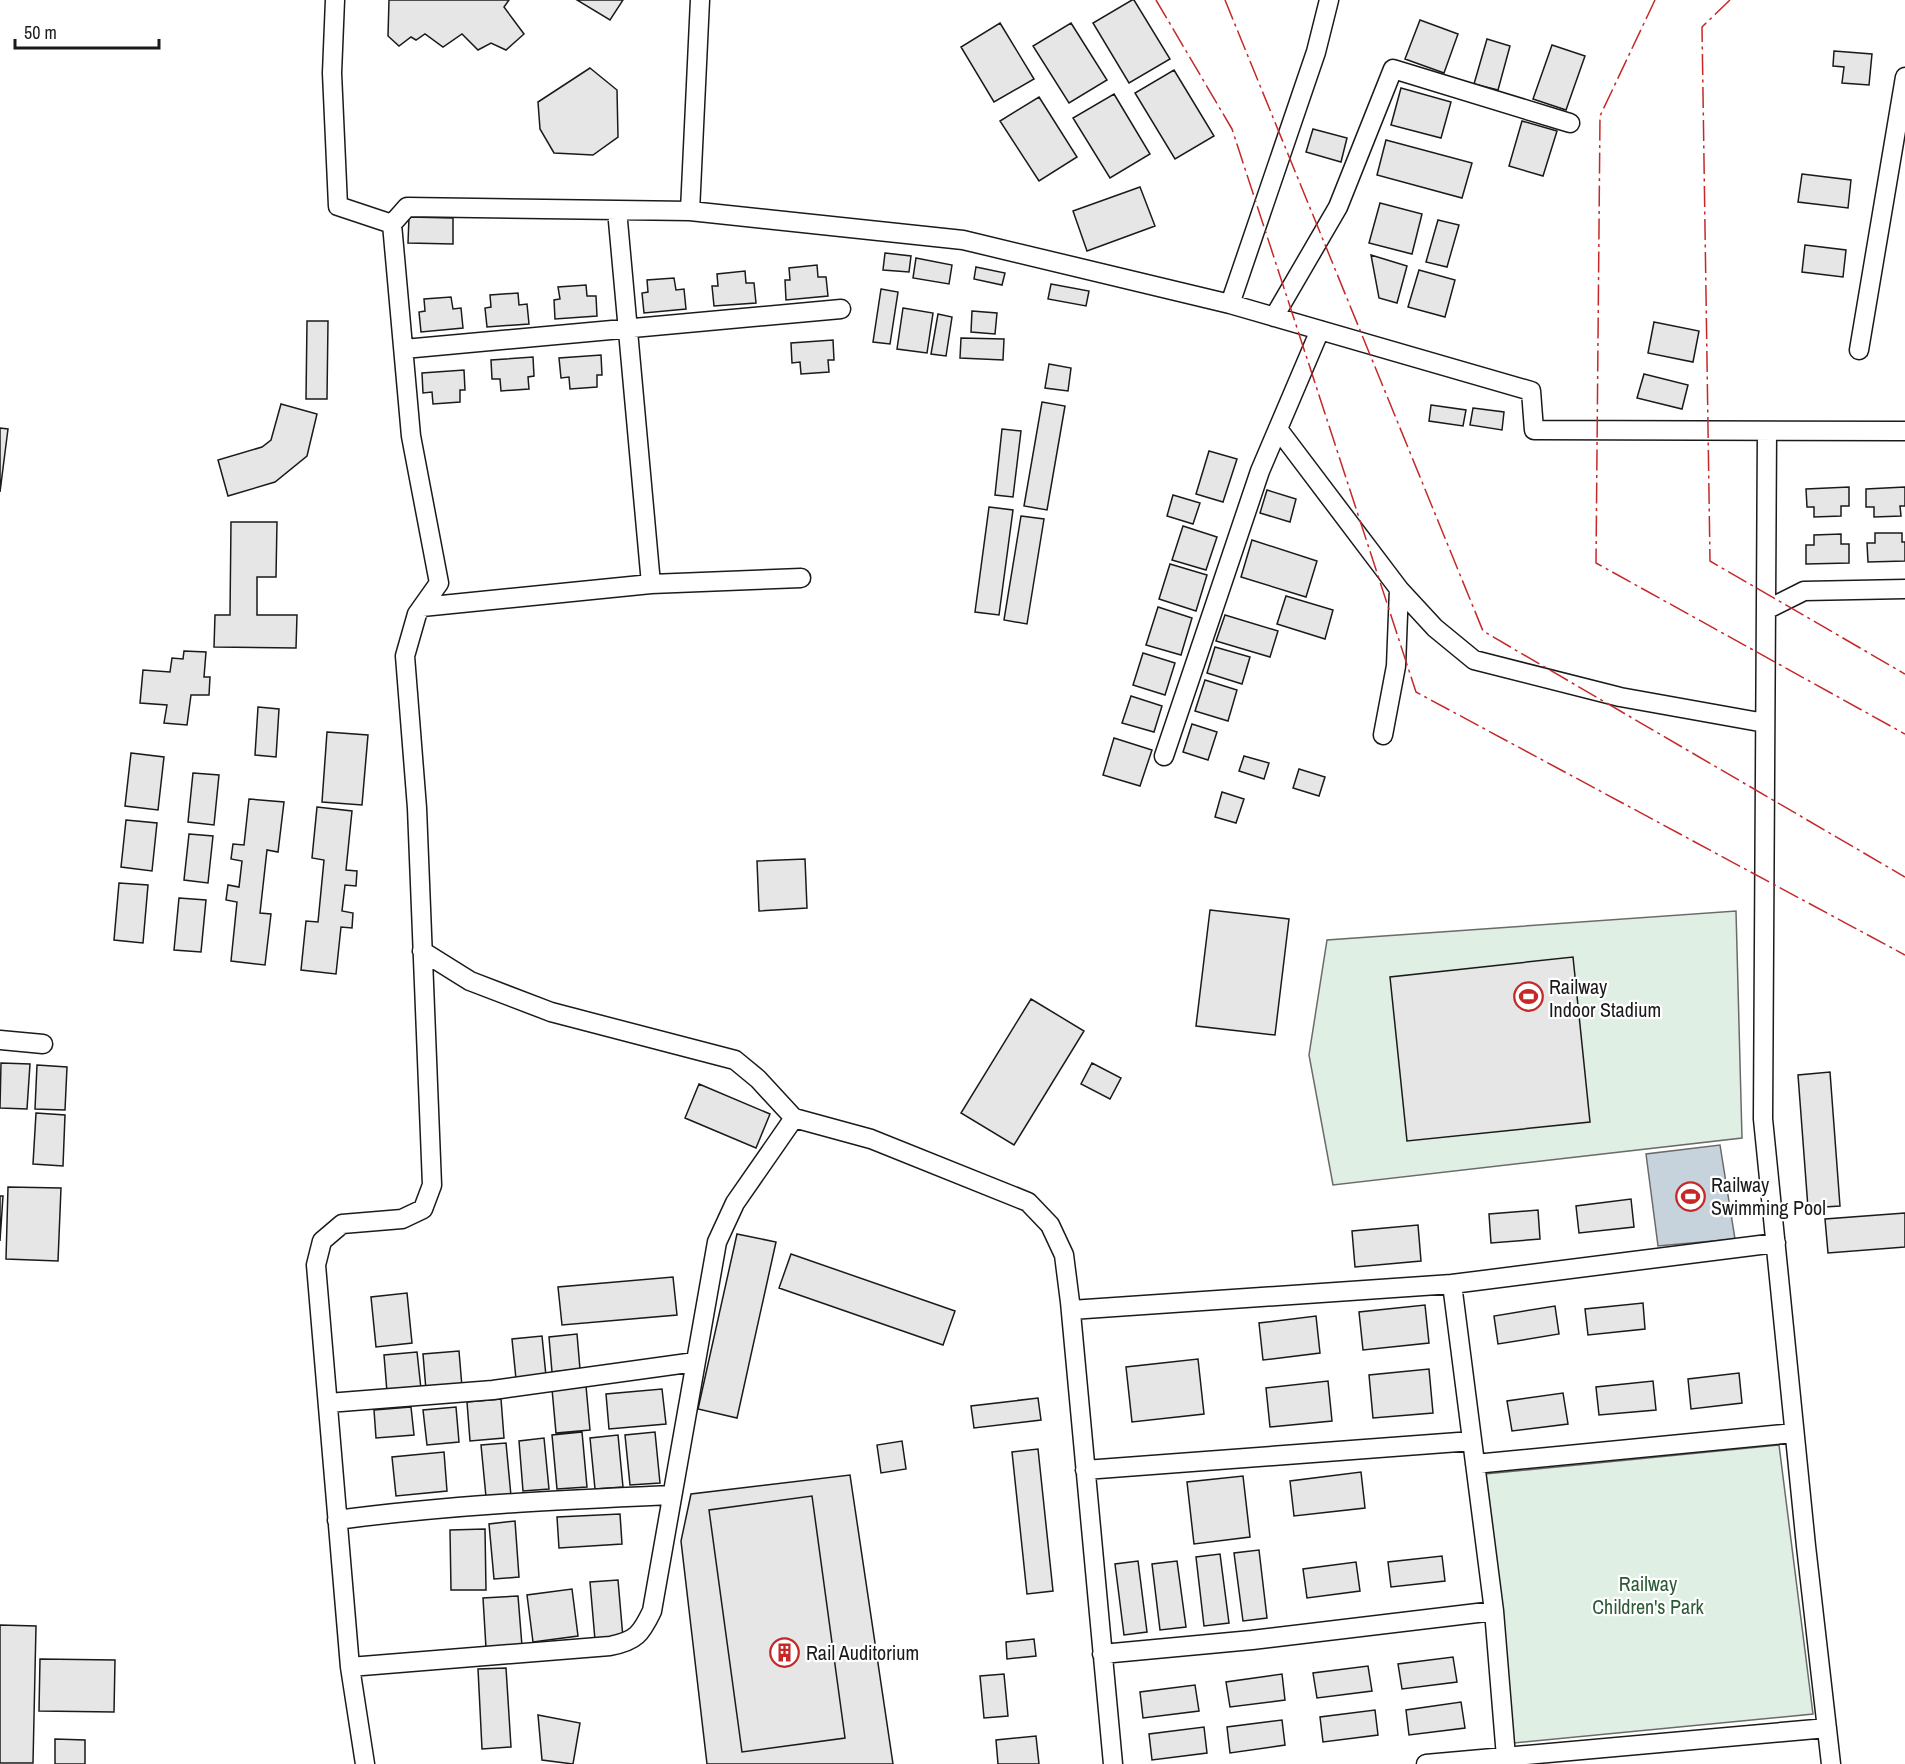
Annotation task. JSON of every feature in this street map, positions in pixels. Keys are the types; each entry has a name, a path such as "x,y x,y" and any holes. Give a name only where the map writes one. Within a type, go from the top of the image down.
{"street":[{"path":"335,0 332,73 338,206 392,224"},
{"path":"690,211 700,0"},
{"path":"1230,304 1316,52 1329,0"},
{"path":"1274,317 1338,207 1393,69 1570,123"},
{"path":"1859,350 1905,76"},
{"path":"365,1764 351,1667 316,1264 322,1241 342,1224 402,1219 423,1209 432,1185 417,808 405,656 417,614 438,583 411,436 392,224 407,207 690,211 963,240 1230,304 1531,391 1534,430 1905,431"},
{"path":"617,210 651,584"},
{"path":"404,349 841,309"},
{"path":"1164,756 1260,471 1320,330"},
{"path":"1278,429 1400,589 1435,628 1474,660 1620,697 1765,723"},
{"path":"1767,431 1763,1119 1794,1433 1831,1764"},
{"path":"422,607 651,584 801,578"},
{"path":"1383,735 1396,666 1400,589"},
{"path":"1766,610 1804,591 1905,589"},
{"path":"422,951 470,981 551,1012 735,1060 758,1079 794,1118 871,1139 1028,1202 1050,1225 1064,1255 1071,1310 1113,1764"},
{"path":"0,1040 43,1044"},
{"path":"351,1667 610,1646 627,1643 641,1632 652,1611 717,1242 735,1203 794,1118"},
{"path":"1071,1310 1452,1284 1776,1243"},
{"path":"1452,1284 1494,1611 1506,1757"},
{"path":"328,1403 493,1390 695,1362"},
{"path":"1475,1464 1794,1433"},
{"path":"1085,1470 1472,1441"},
{"path":"337,1520 396,1512 532,1501 671,1495"},
{"path":"1102,1654 1252,1640 1494,1611"},
{"path":"1426,1764 1827,1728"}],"green space":[{"name":"Railway Indoor Stadium","path":"1736,911 1742,1138 1333,1185 1309,1055 1327,940"},
{"name":"Railway Children's Park","path":"1779,1445 1813,1714 1514,1743 1485,1474"}],"shaded area":[{"name":"Railway Swimming Pool","path":"1720,1145 1735,1239 1658,1246 1646,1154"}],"building":[{"path":"389,0 509,0 504,7 524,34 506,50 491,43 478,50 462,34 443,47 425,34 416,40 411,37 399,46 388,36"},
{"path":"577,0 623,0 610,20"},
{"path":"1132,0 1170,59 1129,83 1093,23"},
{"path":"1420,20 1458,34 1444,73 1405,59"},
{"path":"1000,23 1034,79 994,102 961,47"},
{"path":"1071,23 1107,80 1069,103 1033,46"},
{"path":"1487,39 1510,46 1498,90 1474,84"},
{"path":"1552,45 1585,56 1566,110 1533,99"},
{"path":"1834,51 1872,54 1869,85 1842,83 1844,67 1833,66"},
{"path":"590,68 617,90 618,137 593,155 554,153 540,129 538,102"},
{"path":"1174,70 1214,136 1175,159 1135,93"},
{"path":"1401,88 1451,102 1441,138 1391,125"},
{"path":"1114,94 1150,154 1110,178 1073,118"},
{"path":"1039,97 1077,157 1039,181 1000,121"},
{"path":"1522,121 1557,131 1543,176 1509,166"},
{"path":"1313,129 1347,138 1341,162 1306,152"},
{"path":"1386,140 1472,163 1462,198 1377,175"},
{"path":"1802,174 1851,180 1848,208 1798,202"},
{"path":"1140,187 1155,226 1087,251 1073,211"},
{"path":"1380,203 1422,214 1412,254 1369,243"},
{"path":"409,217 453,218 453,244 408,243"},
{"path":"1438,220 1459,225 1447,267 1426,262"},
{"path":"1805,245 1846,250 1843,277 1802,272"},
{"path":"885,253 911,256 909,272 883,270"},
{"path":"1371,255 1407,266 1397,303 1379,298"},
{"path":"916,258 952,265 949,284 913,278"},
{"path":"817,265 818,277 826,277 828,296 786,300 785,280 790,280 789,268"},
{"path":"976,267 1005,273 1002,285 974,279"},
{"path":"1419,270 1455,280 1445,317 1408,307"},
{"path":"745,271 746,283 754,283 756,303 714,306 712,286 718,286 717,274"},
{"path":"674,278 676,290 684,289 686,309 644,313 642,293 648,292 647,280"},
{"path":"1051,284 1089,291 1086,306 1048,299"},
{"path":"586,285 587,296 596,296 597,316 555,319 554,300 560,299 558,287"},
{"path":"881,289 898,292 890,344 873,342"},
{"path":"518,293 519,305 527,304 529,324 487,327 485,308 491,307 490,295"},
{"path":"451,297 453,309 461,308 463,328 421,332 419,312 425,311 424,299"},
{"path":"903,308 933,313 927,353 897,349"},
{"path":"972,311 997,313 995,334 971,332"},
{"path":"938,314 952,317 946,356 931,354"},
{"path":"307,321 328,321 327,399 306,399"},
{"path":"1654,322 1699,331 1693,362 1648,353"},
{"path":"961,338 1004,339 1003,360 960,358"},
{"path":"833,340 834,360 828,360 829,372 801,374 800,362 792,363 791,343"},
{"path":"601,355 602,375 597,375 597,387 570,389 569,377 561,378 559,358"},
{"path":"533,357 534,376 528,377 529,389 501,391 500,379 492,379 491,360"},
{"path":"1049,364 1071,368 1068,391 1045,388"},
{"path":"464,370 465,390 460,390 460,402 433,404 432,392 423,393 422,373"},
{"path":"1644,374 1688,385 1682,409 1637,398"},
{"path":"1042,402 1065,406 1047,510 1024,506"},
{"path":"281,404 317,414 307,456 275,482 228,496 218,460 262,447 271,440"},
{"path":"1431,405 1466,410 1463,426 1429,421"},
{"path":"1473,408 1504,412 1502,430 1470,425"},
{"path":"0,428 8,429 0,492"},
{"path":"1002,429 1021,431 1013,497 995,495"},
{"path":"1209,451 1237,459 1223,502 1196,494"},
{"path":"1849,487 1849,506 1841,506 1841,516 1814,517 1814,507 1807,507 1806,489"},
{"path":"1905,487 1905,506 1900,506 1901,516 1874,517 1874,507 1866,507 1866,489"},
{"path":"1267,490 1296,499 1290,522 1260,513"},
{"path":"1173,495 1200,503 1193,524 1167,516"},
{"path":"989,507 1013,510 999,615 975,612"},
{"path":"1021,516 1044,519 1027,624 1004,620"},
{"path":"231,522 277,522 276,577 257,577 257,615 297,615 296,648 214,647 215,615 230,615"},
{"path":"1183,526 1217,537 1206,570 1172,560"},
{"path":"1875,533 1902,533 1902,542 1905,542 1905,561 1868,562 1867,543 1875,543"},
{"path":"1841,534 1841,544 1849,544 1849,563 1806,564 1806,545 1814,545 1814,535"},
{"path":"1252,540 1317,561 1306,597 1241,577"},
{"path":"1170,564 1207,575 1196,611 1159,599"},
{"path":"1286,596 1333,610 1325,639 1277,624"},
{"path":"1158,607 1192,618 1181,655 1146,645"},
{"path":"1225,615 1278,631 1270,657 1216,641"},
{"path":"1215,647 1250,657 1242,684 1207,673"},
{"path":"184,651 206,652 204,677 210,677 209,695 191,695 187,725 164,723 167,705 140,703 143,670 170,672 172,658 183,659"},
{"path":"1143,653 1175,663 1165,695 1133,685"},
{"path":"1205,680 1237,690 1228,721 1195,711"},
{"path":"1131,696 1162,706 1154,732 1122,723"},
{"path":"258,707 279,709 276,757 255,755"},
{"path":"1192,724 1217,732 1208,760 1183,752"},
{"path":"327,732 368,735 362,805 322,802"},
{"path":"1114,738 1152,750 1140,786 1103,775"},
{"path":"131,753 164,757 158,810 125,806"},
{"path":"1244,756 1269,763 1264,779 1239,771"},
{"path":"1299,769 1325,777 1319,796 1293,788"},
{"path":"193,773 219,775 214,825 188,822"},
{"path":"1222,792 1244,799 1236,823 1215,817"},
{"path":"249,799 284,802 278,852 267,850 260,913 271,914 265,965 231,961 237,902 226,900 228,885 239,887 242,861 231,859 233,844 244,845"},
{"path":"317,807 352,811 346,870 357,871 356,886 345,885 342,911 353,913 352,928 341,927 336,974 301,970 306,921 318,922 324,860 312,858"},
{"path":"126,820 157,823 152,871 121,867"},
{"path":"189,834 213,836 208,883 184,880"},
{"path":"805,859 807,908 759,911 757,861"},
{"path":"119,883 148,885 143,943 114,940"},
{"path":"179,898 206,900 201,952 174,950"},
{"path":"1210,910 1289,919 1275,1035 1196,1026"},
{"path":"1573,957 1590,1122 1407,1141 1390,977"},
{"path":"1031,999 1084,1031 1014,1145 961,1113"},
{"path":"1,1063 30,1064 27,1109 0,1108"},
{"path":"1092,1063 1121,1078 1110,1099 1081,1084"},
{"path":"37,1065 67,1067 65,1110 35,1109"},
{"path":"1830,1072 1840,1206 1808,1208 1798,1075"},
{"path":"699,1084 770,1114 756,1148 685,1118"},
{"path":"36,1113 65,1115 63,1166 33,1164"},
{"path":"8,1187 61,1188 58,1261 6,1259"},
{"path":"0,1196 3,1196 0,1241"},
{"path":"1631,1199 1634,1227 1579,1233 1576,1206"},
{"path":"1538,1210 1540,1239 1491,1243 1489,1214"},
{"path":"1905,1213 1905,1247 1828,1253 1825,1219"},
{"path":"1418,1225 1421,1261 1355,1267 1352,1231"},
{"path":"737,1234 776,1242 737,1418 698,1409"},
{"path":"791,1254 955,1311 943,1345 779,1288"},
{"path":"673,1277 677,1315 562,1325 558,1287"},
{"path":"407,1293 412,1343 376,1347 371,1297"},
{"path":"1643,1303 1645,1329 1588,1335 1585,1309"},
{"path":"1425,1305 1429,1343 1363,1350 1359,1312"},
{"path":"1555,1306 1559,1334 1498,1344 1494,1316"},
{"path":"1316,1316 1320,1353 1263,1360 1259,1323"},
{"path":"577,1334 580,1369 552,1372 549,1337"},
{"path":"542,1336 546,1376 516,1379 512,1339"},
{"path":"459,1351 462,1387 426,1390 423,1354"},
{"path":"417,1352 421,1389 387,1392 384,1355"},
{"path":"1198,1359 1204,1414 1132,1422 1126,1367"},
{"path":"1429,1369 1433,1413 1373,1418 1369,1375"},
{"path":"1739,1373 1742,1403 1691,1409 1688,1379"},
{"path":"1328,1381 1332,1421 1270,1427 1266,1388"},
{"path":"1653,1381 1656,1410 1599,1415 1596,1387"},
{"path":"586,1386 590,1430 556,1433 552,1389"},
{"path":"662,1389 666,1424 609,1429 606,1394"},
{"path":"1563,1393 1568,1424 1512,1431 1507,1401"},
{"path":"1038,1398 1041,1420 974,1428 971,1406"},
{"path":"501,1399 504,1438 470,1441 467,1402"},
{"path":"411,1407 414,1435 376,1438 374,1410"},
{"path":"456,1407 459,1442 427,1445 423,1410"},
{"path":"582,1432 587,1487 557,1489 552,1435"},
{"path":"655,1432 660,1483 630,1485 625,1435"},
{"path":"618,1435 623,1487 595,1489 590,1438"},
{"path":"544,1438 549,1489 523,1491 519,1441"},
{"path":"902,1441 906,1469 881,1473 877,1445"},
{"path":"506,1443 511,1496 486,1497 481,1445"},
{"path":"1038,1449 1053,1591 1027,1594 1012,1452"},
{"path":"444,1452 447,1491 396,1496 392,1457"},
{"path":"1361,1472 1365,1508 1294,1516 1290,1481"},
{"name":"Rail Auditorium","path":"850,1475 893,1764 707,1764 681,1541 691,1494"},
{"path":"1243,1476 1250,1537 1194,1544 1187,1482"},
{"path":"812,1496 845,1738 742,1752 709,1510"},
{"path":"620,1514 622,1544 559,1548 557,1517"},
{"path":"515,1521 519,1577 494,1579 489,1524"},
{"path":"485,1529 486,1590 451,1590 450,1530"},
{"path":"1259,1550 1267,1618 1243,1621 1234,1553"},
{"path":"1220,1554 1229,1623 1204,1626 1196,1557"},
{"path":"1442,1556 1445,1581 1391,1587 1388,1562"},
{"path":"1138,1561 1147,1632 1124,1635 1115,1564"},
{"path":"1177,1561 1186,1627 1160,1630 1152,1564"},
{"path":"1356,1562 1360,1591 1307,1598 1303,1569"},
{"path":"618,1580 623,1638 595,1640 590,1582"},
{"path":"572,1589 578,1636 533,1642 527,1595"},
{"path":"518,1596 522,1646 486,1648 483,1598"},
{"path":"0,1625 36,1626 33,1763 0,1763"},
{"path":"1034,1639 1036,1656 1007,1659 1006,1642"},
{"path":"1453,1657 1457,1682 1402,1689 1398,1664"},
{"path":"40,1659 115,1660 114,1712 39,1711"},
{"path":"1368,1666 1372,1691 1317,1698 1313,1673"},
{"path":"506,1668 511,1747 482,1749 478,1669"},
{"path":"1004,1674 1008,1716 984,1718 980,1676"},
{"path":"1282,1674 1285,1700 1230,1707 1226,1682"},
{"path":"1195,1685 1199,1711 1143,1718 1140,1692"},
{"path":"1461,1702 1465,1728 1409,1735 1406,1710"},
{"path":"1375,1710 1378,1735 1323,1742 1320,1717"},
{"path":"538,1715 580,1723 573,1764 542,1760"},
{"path":"1282,1720 1285,1745 1230,1753 1227,1727"},
{"path":"1204,1727 1207,1753 1152,1760 1149,1734"},
{"path":"1036,1736 1039,1764 998,1764 996,1740"},
{"path":"55,1739 85,1740 85,1764 55,1764"}],"power":[{"path":"1156,0 1232,129 1416,692 1905,955"},
{"path":"1225,0 1483,631 1905,877"},
{"path":"1655,0 1600,116 1596,563 1905,734"},
{"path":"1730,0 1702,27 1710,561 1905,674"}],"place":[{"name":"Railway Indoor Stadium","path":"1528,997"},
{"name":"Railway Swimming Pool","path":"1690,1196"},
{"name":"Rail Auditorium","path":"785,1652"}]}
